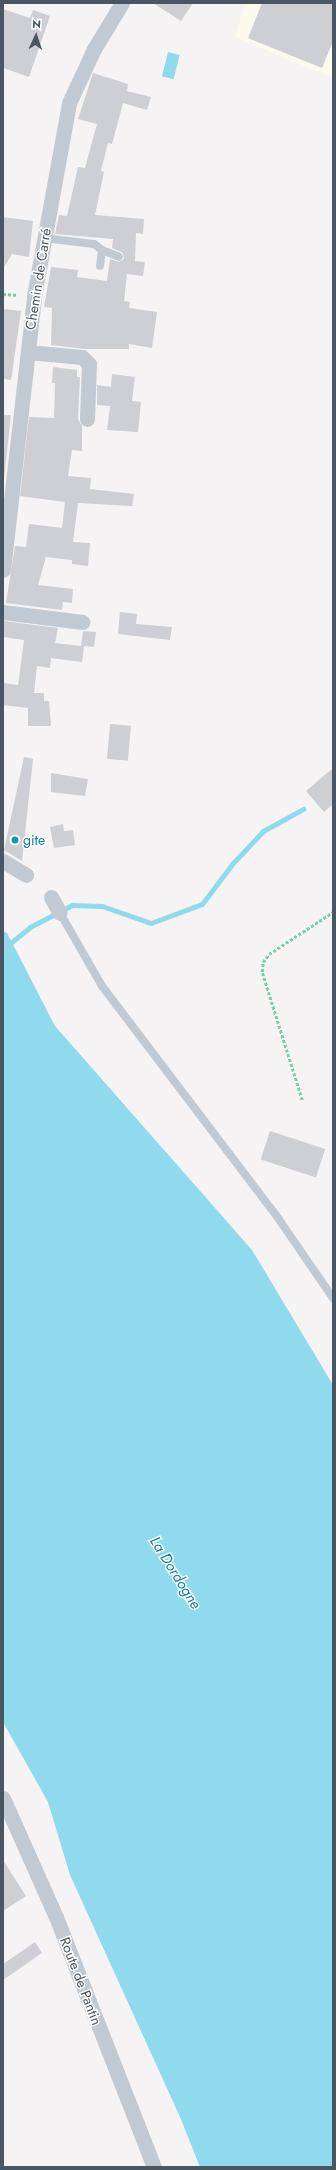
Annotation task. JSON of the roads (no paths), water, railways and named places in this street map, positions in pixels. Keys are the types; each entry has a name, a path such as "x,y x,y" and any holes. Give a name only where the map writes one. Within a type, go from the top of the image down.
{"street":[{"name":"Chemin de Carré","path":"3,570 28,352 44,238 69,103 94,49 122,3"},
{"path":"28,352 82,357 89,364 87,419"},
{"path":"3,612 82,622"},
{"path":"3,861 26,875"},
{"path":"51,897 60,913"},
{"name":"Route de Pantin","path":"3,1798 56,1917 154,2167"}],"lane":[{"path":"44,238 94,244 102,250 119,257"},
{"path":"100,266 102,250"},
{"path":"60,913 102,986 278,1218 333,1298"}],"water":[{"path":"168,52 180,55 174,79 162,76"},
{"name":"La Dordogne","path":"3,931 7,933 55,1026 252,1250 333,1385 333,2167 200,2167 180,2117 70,1875 48,1802 3,1722"}],"waterway":[{"path":"3,949 30,927 72,905 102,906 151,923 202,904 233,863 263,831 303,809"}],"place":[{"name":"gite","path":"15,840"}]}
